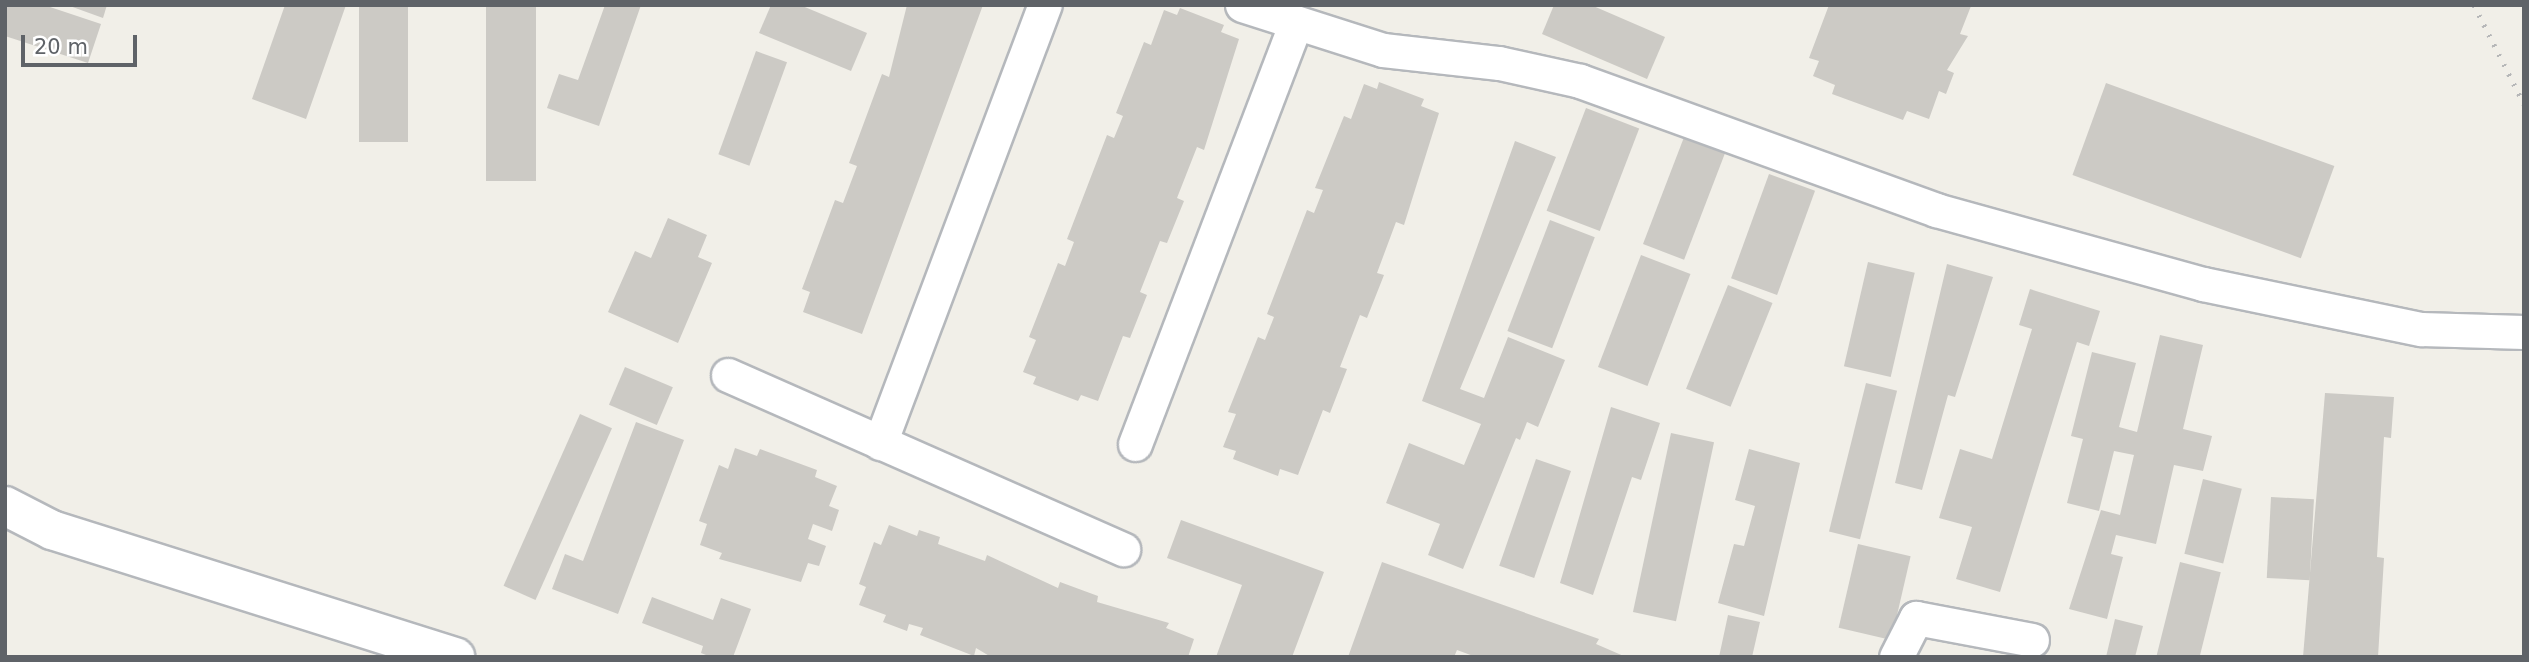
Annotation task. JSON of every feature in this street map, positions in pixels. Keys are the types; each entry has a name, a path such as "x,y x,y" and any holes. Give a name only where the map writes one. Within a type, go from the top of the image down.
{"street":[{"path":"880,443 1045,5"},
{"path":"1242,5 1383,50 1499,63 1580,81 1936,210 2203,284 2421,329 2524,332"},
{"path":"1135,444 1296,23"},
{"path":"728,376 1123,549"},
{"path":"5,506 52,530 455,657"},
{"path":"1896,657 1916,618 2032,640"}],"building":[{"path":"5,5 44,5 101,24 88,63 5,36"},
{"path":"67,5 107,5 103,18"},
{"path":"285,5 346,5 306,119 252,99"},
{"path":"359,5 408,5 408,142 359,142"},
{"path":"486,5 536,5 536,181 486,181"},
{"path":"605,5 641,5 599,126 547,108 559,74 578,80"},
{"path":"771,5 800,5 867,33 851,71 759,33"},
{"path":"907,5 983,5 862,334 803,312 810,292 802,289 835,200 843,203 857,166 849,163 882,74 889,77"},
{"path":"1554,5 1591,5 1665,37 1647,79 1542,34"},
{"path":"1829,5 1971,6 1960,34 1968,36 1947,70 1954,73 1946,94 1939,91 1929,119 1907,111 1903,120 1832,94 1835,85 1813,76 1819,61 1809,58"},
{"path":"1180,8 1224,25 1221,32 1239,39 1204,150 1197,147 1177,198 1184,201 1167,243 1160,241 1140,292 1147,295 1130,338 1123,336 1098,401 1081,395 1078,401 1033,384 1036,377 1023,372 1036,340 1029,337 1058,263 1065,266 1074,242 1067,239 1107,135 1114,138 1123,116 1116,113 1144,42 1151,45 1164,10 1177,15"},
{"path":"756,51 787,62 749,166 718,154"},
{"path":"1379,82 1424,99 1421,106 1439,113 1404,225 1396,222 1377,273 1384,275 1367,318 1360,315 1340,367 1347,369 1330,413 1323,410 1298,475 1280,469 1278,476 1233,459 1236,451 1223,447 1236,414 1228,412 1258,337 1265,340 1274,317 1267,314 1307,210 1314,213 1323,190 1315,188 1344,116 1351,119 1364,84 1377,89"},
{"path":"2106,83 2334,166 2301,258 2072,175"},
{"path":"1586,108 1639,128 1600,231 1547,211"},
{"path":"1686,132 1727,148 1684,260 1643,244"},
{"path":"1515,141 1556,157 1460,389 1484,398 1508,337 1565,360 1538,427 1527,422 1520,440 1516,438 1463,569 1428,555 1440,524 1386,503 1409,443 1464,465 1481,424 1422,401"},
{"path":"1769,174 1815,191 1777,295 1731,278"},
{"path":"668,218 707,235 698,257 712,263 678,343 608,312 635,251 651,258"},
{"path":"1550,220 1595,237 1552,348 1507,331"},
{"path":"1641,255 1690,274 1647,386 1598,367"},
{"path":"1868,262 1915,273 1891,377 1844,366"},
{"path":"1947,264 1993,277 1955,397 1948,395 1922,490 1895,483"},
{"path":"1728,285 1773,303 1731,407 1686,389"},
{"path":"2030,289 2100,311 2089,346 2077,342 2000,592 1956,579 1972,527 1939,518 1960,449 1992,459 2032,329 2019,325"},
{"path":"2160,335 2203,345 2183,429 2212,436 2203,471 2174,465 2156,544 2116,535 2111,554 2123,557 2107,619 2069,609 2101,510 2120,515 2134,455 2114,451 2099,511 2067,503 2083,439 2071,436 2092,352 2136,363 2119,427 2137,432"},
{"path":"625,367 673,387 657,425 609,405"},
{"path":"1866,383 1897,391 1860,539 1829,531"},
{"path":"2325,393 2394,397 2391,438 2384,437 2377,557 2384,558 2378,657 2303,657"},
{"path":"1611,407 1660,423 1641,480 1632,477 1593,595 1560,583"},
{"path":"580,414 612,428 536,600 504,586"},
{"path":"636,422 684,440 618,614 552,589 565,554 583,561"},
{"path":"1671,433 1714,442 1676,621 1633,612"},
{"path":"735,448 757,456 760,449 817,470 815,477 837,486 829,506 839,510 832,531 813,524 808,539 826,546 819,566 808,563 801,582 719,559 722,553 700,545 707,524 699,521 719,465 728,469"},
{"path":"1749,449 1800,463 1764,616 1718,603 1734,544 1744,546 1755,506 1735,500"},
{"path":"1536,459 1571,471 1534,578 1499,566"},
{"path":"2203,479 2242,489 2223,563 2184,554"},
{"path":"2271,497 2314,499 2310,580 2267,578"},
{"path":"1181,520 1324,572 1292,657 1216,657 1242,585 1167,558"},
{"path":"889,525 917,536 919,530 940,537 938,544 985,561 987,555 1058,588 1060,582 1098,596 1097,602 1169,623 1166,628 1194,639 1188,657 991,657 976,648 974,656 920,635 923,628 909,624 907,631 883,622 886,615 859,605 866,587 859,584 874,542 881,545"},
{"path":"1858,544 1911,556 1891,640 1839,628"},
{"path":"1382,562 1599,639 1596,644 1626,657 1476,657 1457,650 1454,657 1348,657"},
{"path":"2180,562 2221,572 2200,657 2156,657"},
{"path":"652,597 713,620 721,598 751,609 733,657 711,657 701,653 703,646 642,623"},
{"path":"1728,615 1760,622 1752,657 1719,657"},
{"path":"2115,619 2143,626 2135,657 2106,657"}],"railway":[{"path":"2474,5 2524,104"}]}
